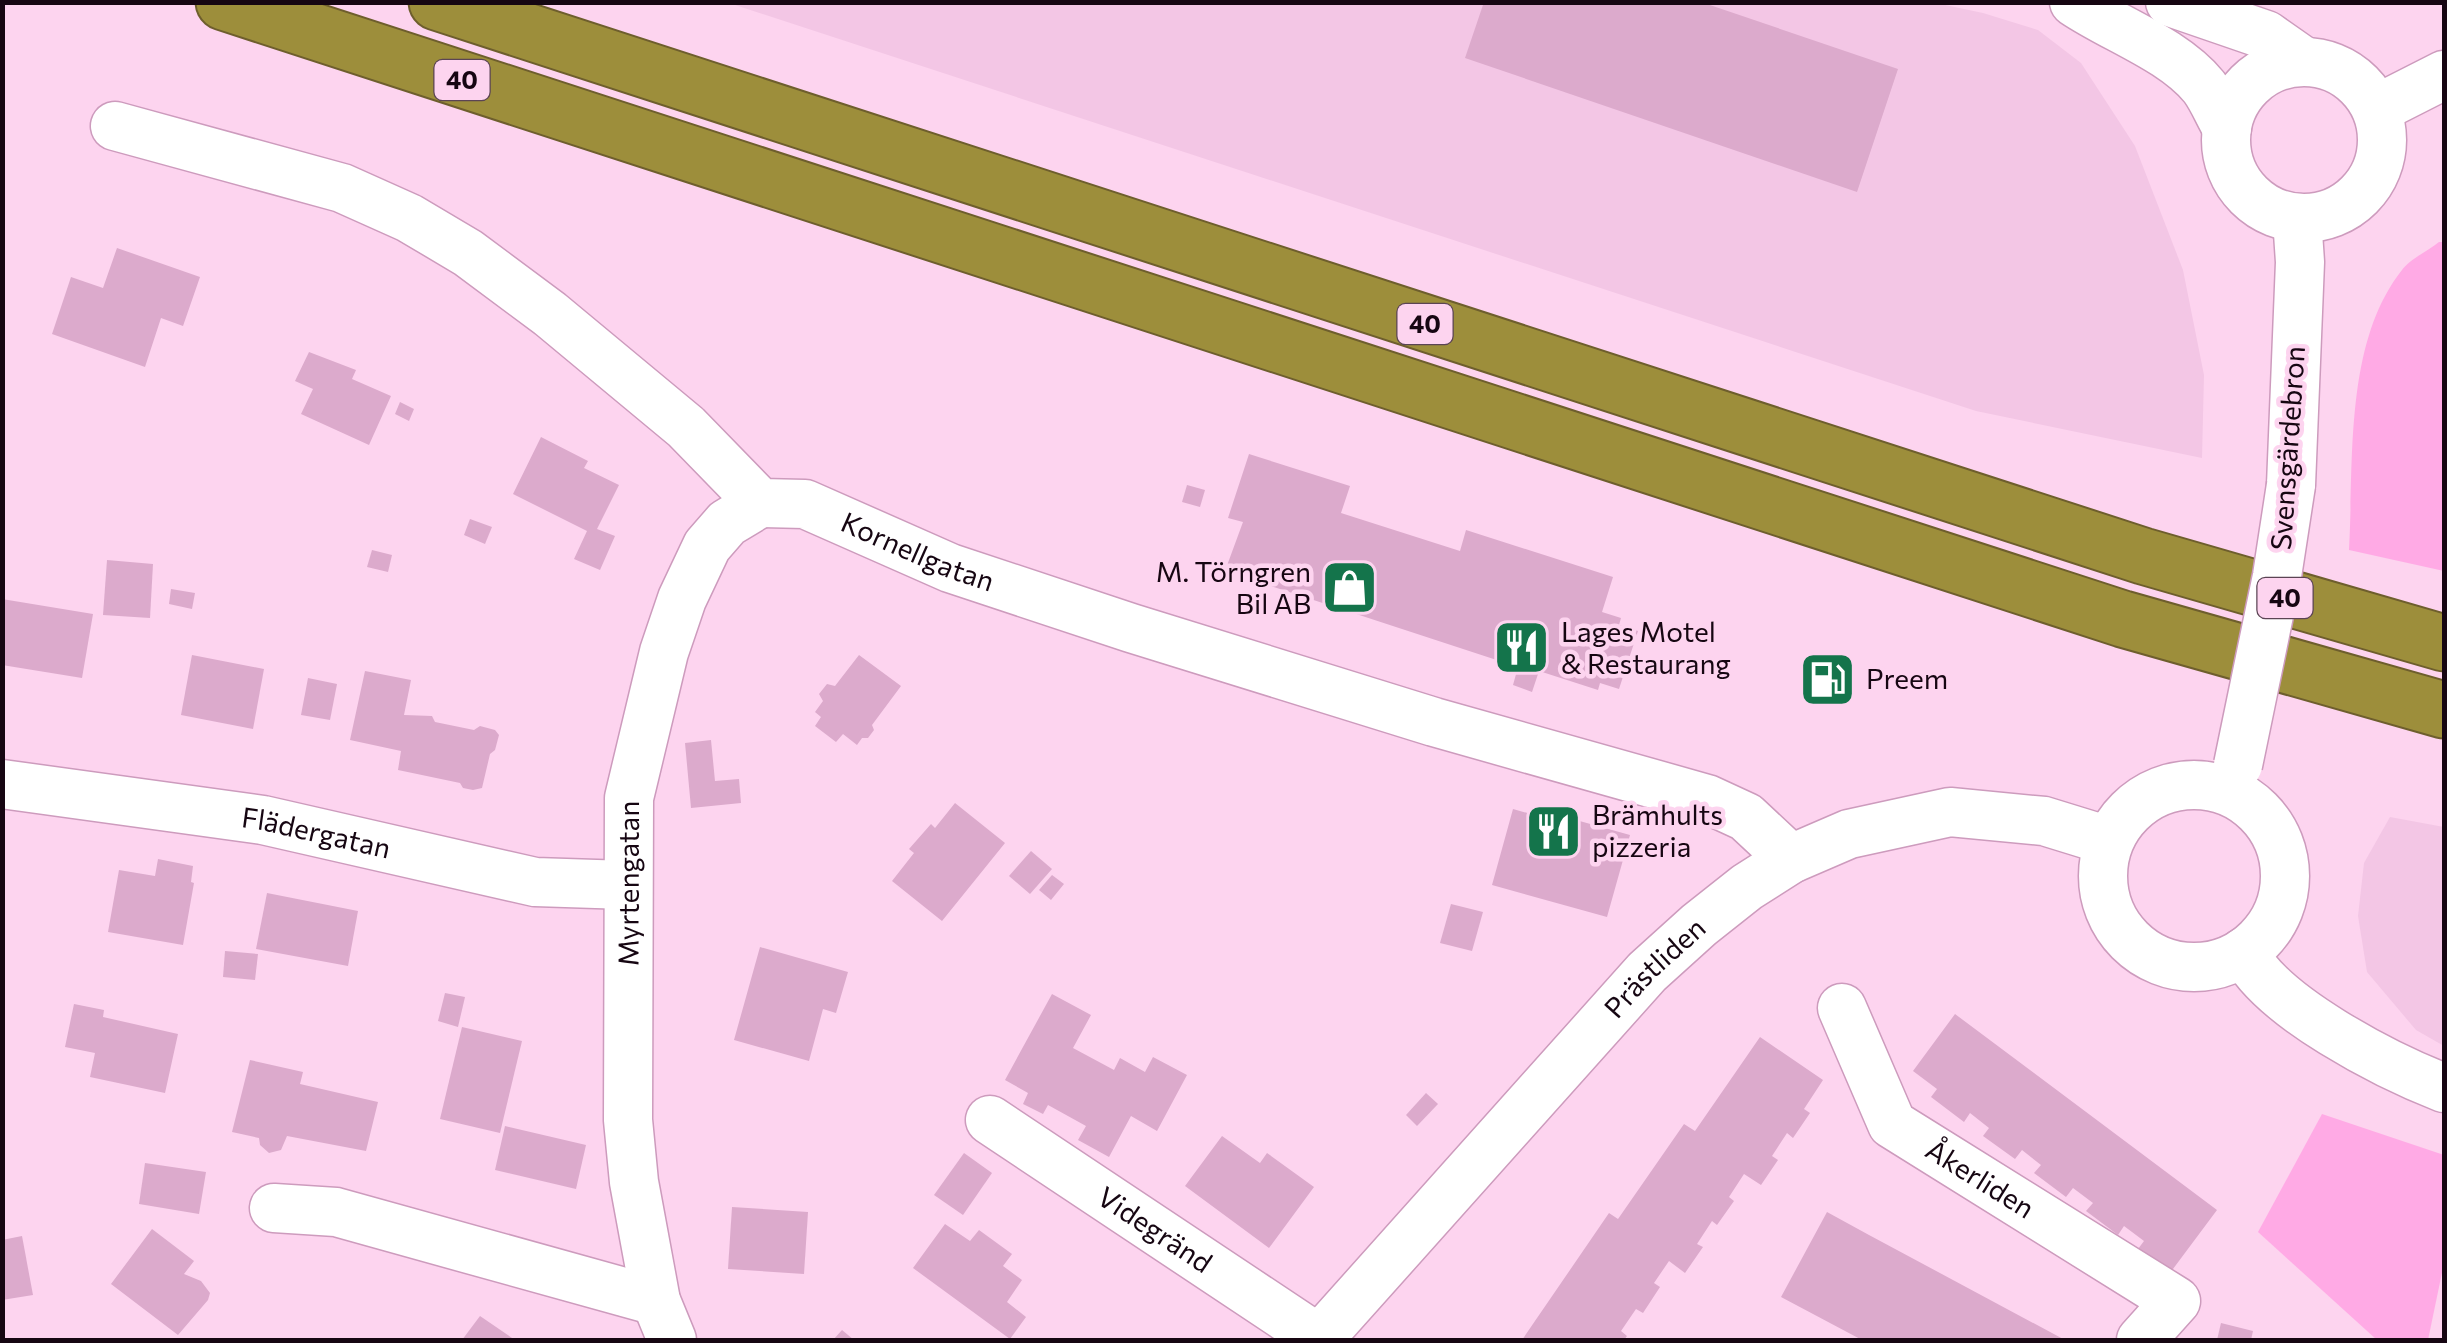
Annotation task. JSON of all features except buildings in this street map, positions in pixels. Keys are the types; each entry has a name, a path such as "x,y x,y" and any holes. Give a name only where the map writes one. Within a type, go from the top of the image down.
{"highway":[{"name":"40","path":"224,2 2104,613 2444,710"},
{"name":"40","path":"437,2 2143,556 2444,643"}],"street":[{"path":"2074,2 2157,49 2203,86 2227,128"},
{"path":"2170,2 2266,35 2303,61"},
{"path":"2303,61 2326,64 2346,74 2364,90 2376,109 2382,131 2382,154 2367,186 2342,209 2297,218 2272,212 2251,198 2236,178 2227,153 2227,128 2233,107 2245,88 2262,74 2303,61"},
{"path":"2376,109 2444,74"},
{"path":"115,126 342,188 409,218 468,253 550,314 686,427 760,502"},
{"name":"Svensgärdebron","path":"2235,779 2278,576 2291,485 2300,262 2297,218"},
{"name":"Kornellgatan","path":"760,502 806,504 950,568 1131,628 1434,722 1707,799 1746,817 1791,859"},
{"name":"Myrtengatan","path":"664,1321 634,1182 628,1120 628,798 670,634 707,546 728,522 760,502"},
{"path":"2235,779 2279,843 2285,878 2283,896 2269,928 2244,952 2211,966 2175,966 2158,960 2129,940 2109,911 2102,876 2109,841 2129,811 2160,790 2235,779"},
{"name":"Flädergatan","path":"2,784 263,820 534,882 626,885"},
{"name":"Prästliden","path":"1318,1340 1647,972 1699,925 1791,859 1848,834 1950,812 2044,821 2109,841"},
{"path":"2244,952 2266,984 2298,1009 2334,1032 2444,1088"},
{"name":"Åkerliden","path":"1842,1008 1892,1124 2176,1301 2141,1340"},
{"name":"Videgränd","path":"990,1120 1318,1340"},
{"name":"Myrtengatan","path":"274,1208 336,1212 664,1321"}],"shaded area":[{"path":"1931,2 2038,30 2081,63 2135,146 2183,270 2204,375 2202,458 1976,411 729,3"},
{"path":"2444,242 2444,571 2349,550 2356,404 2370,332 2383,299 2402,270"},
{"path":"2390,817 2444,827 2444,1046 2416,1030 2367,972 2358,916 2364,863"},
{"path":"2322,1114 2444,1155 2444,1263 2428,1340 2377,1340 2258,1232"}],"place":[{"name":"M. Törngren Bil AB","path":"1350,588"},
{"name":"Lages Motel & Restaurang","path":"1522,648"},
{"name":"Preem","path":"1827,679"},
{"name":"Brämhults pizzeria","path":"1553,831"}]}
